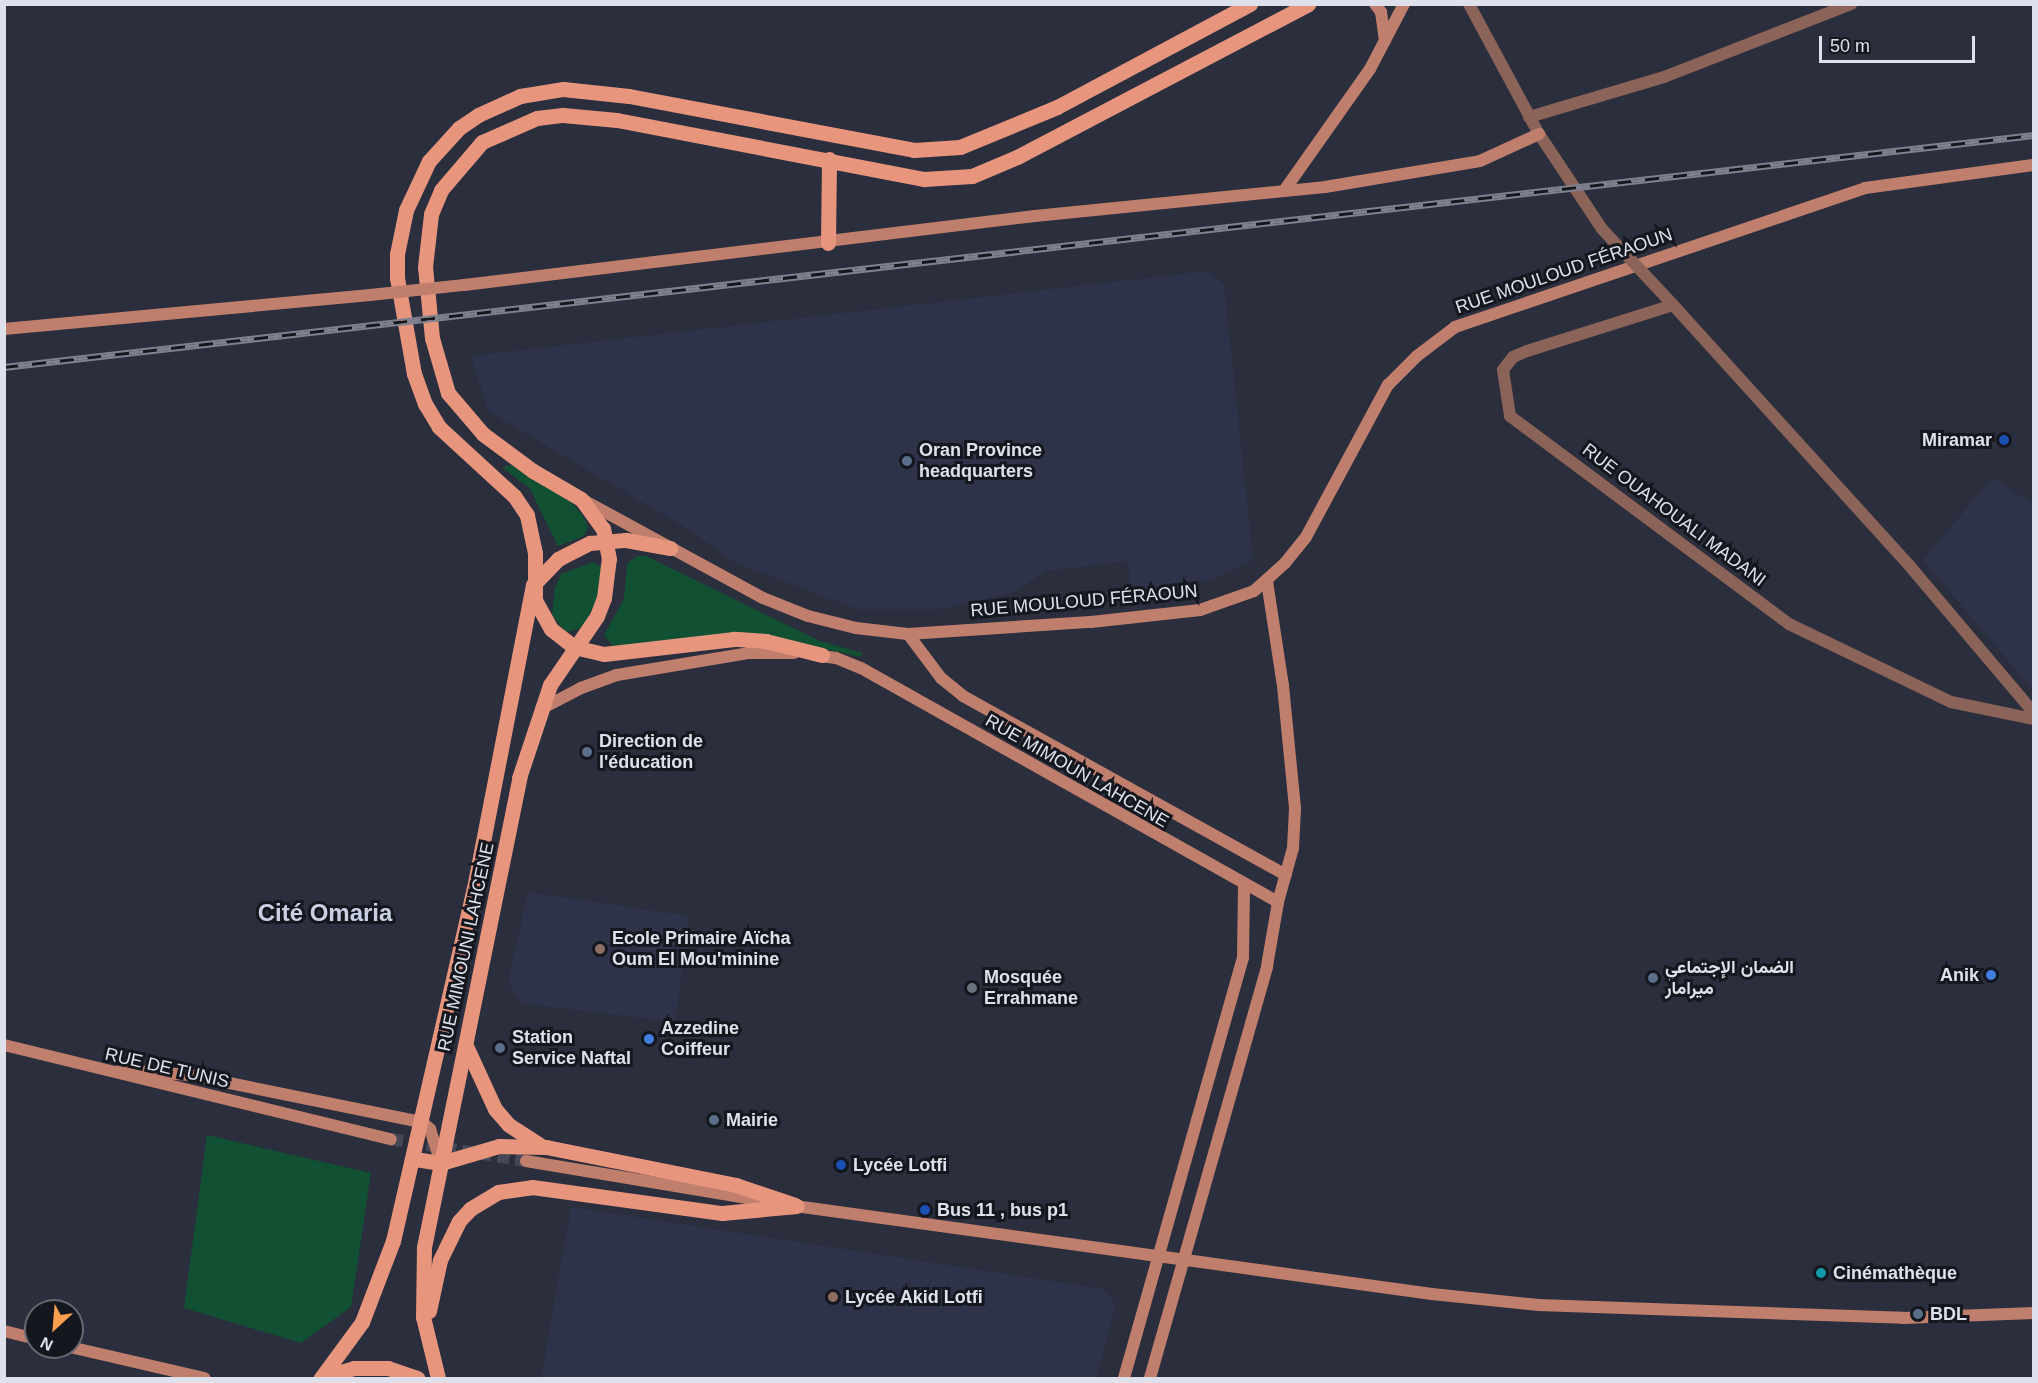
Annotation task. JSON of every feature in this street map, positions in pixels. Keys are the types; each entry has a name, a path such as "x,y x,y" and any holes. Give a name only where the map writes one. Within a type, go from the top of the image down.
{"main road":[{"path":"822,656 766,641 734,639 614,655 574,647 541,615 533,585 535,553 527,515 514,496 438,427 424,404 407,347 397,278 400,235 417,182 429,161 459,128 520,96 563,88 628,96 875,144 939,151 983,141 1034,118 1250,4"},
{"path":"607,540 581,499 532,471 483,434 448,393 432,338 426,240 431,214 454,173 482,142 510,127 537,117 563,115 616,120 830,159 924,179 950,180 994,169 1308,4"},
{"path":"1375,4 1381,12 1384,45"},
{"path":"1286,188 1384,45 1404,4"},
{"path":"4,329 370,296 1286,188 1326,187 1480,160 1539,134"},
{"path":"828,243 830,159"},
{"name":"RUE MOULOUD FÉRAOUN","path":"581,499 763,598 808,616 856,628 909,634 1091,622 1200,610 1238,598 1267,581 1306,537 1388,385 1417,356 1455,327 1865,188 2034,165"},
{"path":"533,585 558,559 607,540 670,549"},
{"name":"RUE MIMOUNI LAHCENE","path":"438,1378 427,1340 422,1270 441,1163 519,778 540,709 558,669 587,632 604,598 609,559 607,540"},
{"path":"1150,1378 1267,966 1278,902 1286,875 1295,808 1283,686 1267,581"},
{"name":"RUE MIMOUNI LAHCENE","path":"321,1378 346,1346 375,1295 415,1159 474,888 533,585"},
{"name":"RUE MIMOUN LAHCENE","path":"909,634 941,678 963,696 1286,875"},
{"name":"RUE MIMOUN LAHCENE","path":"540,709 581,687 637,671 765,652 822,656 861,668 1278,902"},
{"path":"1124,1378 1243,958 1244,884"},
{"path":"4,1045 89,1068"},
{"path":"466,1047 495,1109 528,1140 546,1147 736,1185 797,1206"},
{"name":"RUE DE TUNIS","path":"89,1068 190,1075 422,1122"},
{"name":"RUE DE TUNIS","path":"89,1068 391,1138"},
{"path":"422,1122 430,1129 441,1163"},
{"path":"415,1159 441,1163 499,1146 546,1147"},
{"path":"526,1161 797,1206 1432,1294 1591,1309 1903,1318 2034,1312"},
{"path":"427,1340 433,1285 449,1239 470,1209 498,1192 532,1186 722,1213 797,1206"},
{"path":"4,1331 24,1336"},
{"path":"84,1350 204,1378"},
{"path":"321,1378 354,1368 388,1368 417,1378"}],"street":[{"path":"1529,117 1664,77 1851,4"},
{"path":"1470,7 1539,134 1602,229 1908,564 2034,713"},
{"name":"RUE OUAHOUALI MADANI","path":"1673,305 1513,357 1503,370 1510,416 1789,624 1951,702 2034,719"}],"shaded area":[{"name":"Oran Province headquarters","path":"1208,271 1224,285 1253,560 1214,579 1131,600 1128,561 1047,571 1012,593 941,609 857,609 736,563 686,528 488,411 471,356"},
{"path":"1992,478 2033,503 2033,690 1923,560"},
{"name":"Ecole Primaire Aïcha Oum El Mou'minine","path":"528,892 689,916 675,1022 521,1003 508,982"},
{"name":"Lycée Akid Lotfi","path":"571,1207 1104,1289 1116,1305 1096,1378 541,1378"}],"green space":[{"path":"512,465 567,496 585,519 588,527 584,536 558,546 530,489 502,467"},
{"path":"637,556 646,556 820,641 863,653 860,657 795,642 614,648 604,635 624,599 627,564"},
{"path":"593,562 602,567 602,589 583,628 566,632 552,615 555,588 561,574"},
{"path":"207,1135 371,1173 351,1307 301,1343 184,1308"}],"tunnel":[{"path":"391,1139 526,1161"}],"railway":[{"path":"4,367 2034,135"}],"place":[{"name":"Miramar","path":"2004,440"},
{"name":"Oran Province headquarters","path":"907,461"},
{"name":"Direction de l'éducation","path":"587,752"},
{"name":"Ecole Primaire Aïcha Oum El Mou'minine","path":"600,949"},
{"name":"Anik","path":"1991,975"},
{"name":"الضمان الإجتماعي ميرامار","path":"1653,978"},
{"name":"Mosquée Errahmane","path":"972,988"},
{"name":"Azzedine Coiffeur","path":"649,1039"},
{"name":"Station Service Naftal","path":"500,1048"},
{"name":"Mairie","path":"714,1120"},
{"name":"Lycée Lotfi","path":"841,1165"},
{"name":"Bus 11 , bus p1","path":"925,1210"},
{"name":"Cinémathèque","path":"1821,1273"},
{"name":"Lycée Akid Lotfi","path":"833,1297"},
{"name":"BDL","path":"1918,1314"}],"district":[{"name":"Cité Omaria","path":"325,913"}]}
